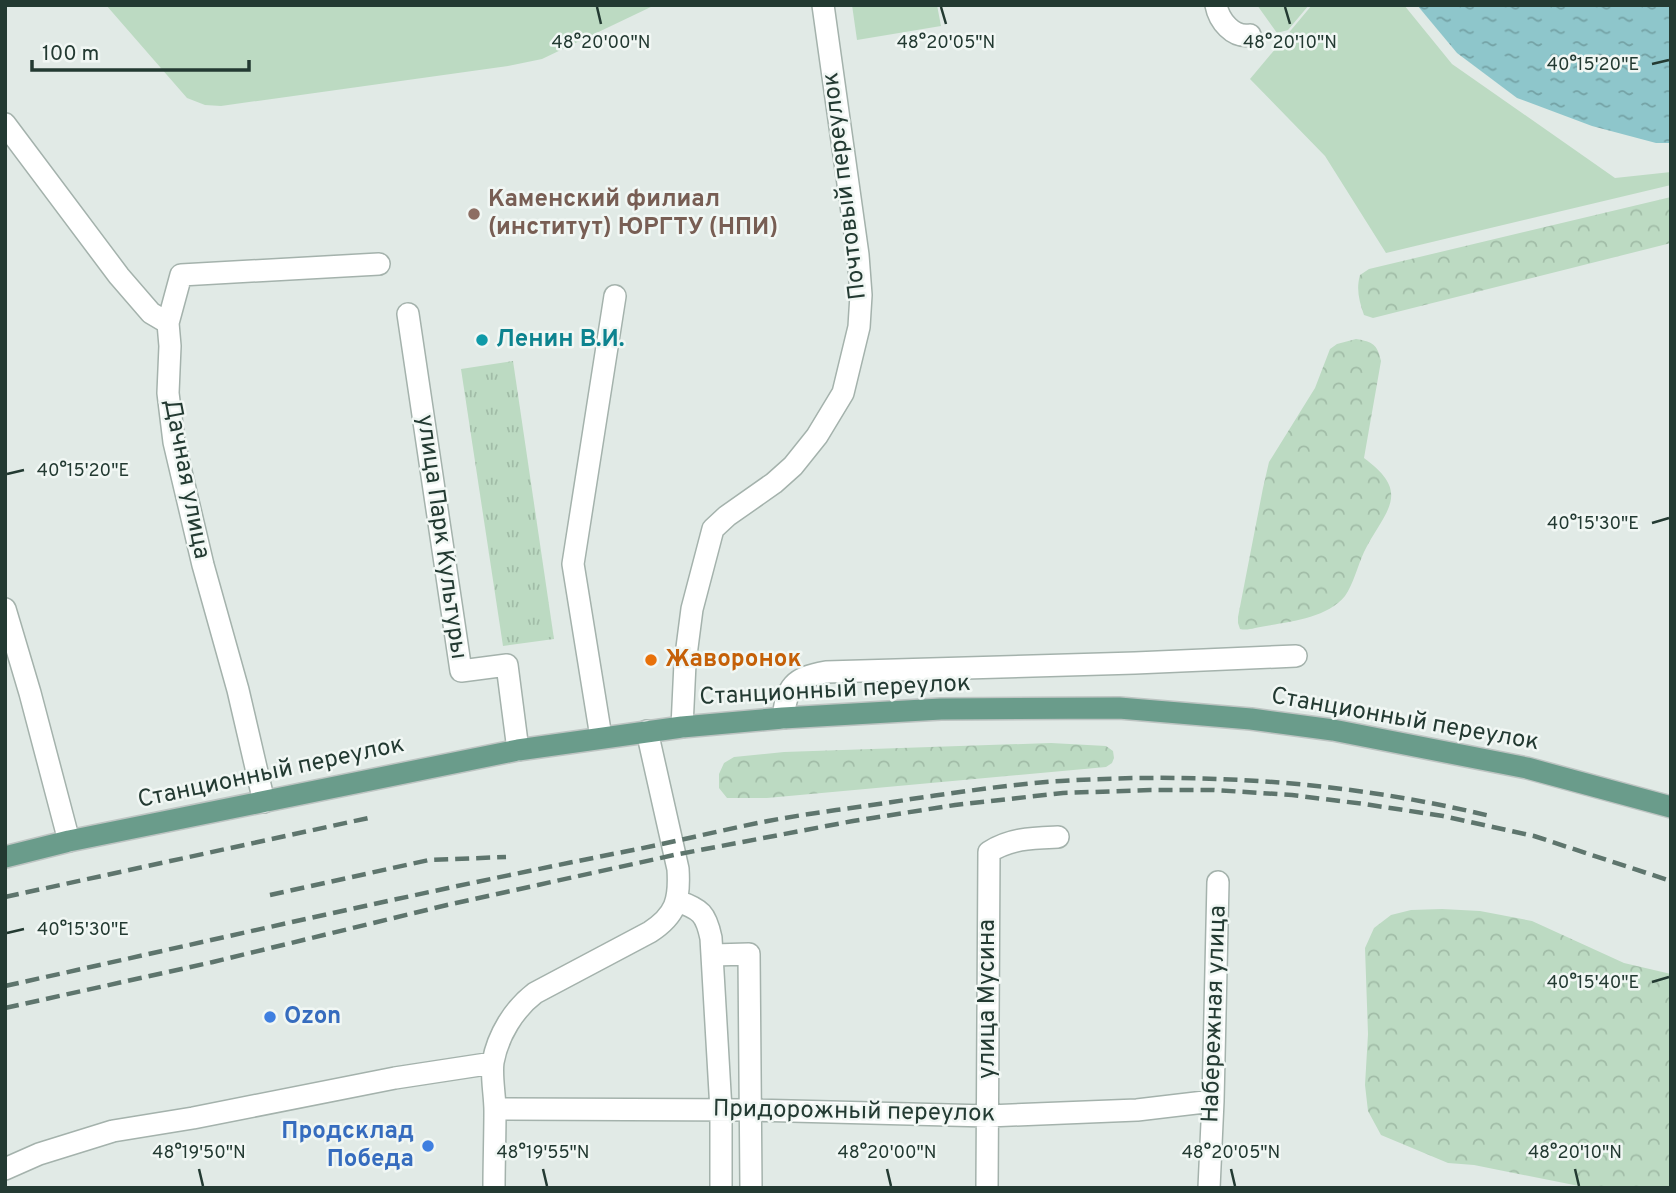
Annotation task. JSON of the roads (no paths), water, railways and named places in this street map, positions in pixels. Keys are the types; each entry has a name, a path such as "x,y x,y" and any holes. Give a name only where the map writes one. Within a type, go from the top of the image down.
{"main road":[{"name":"Станционный переулок","path":"5,857 69,841 517,750 682,727 941,709 1119,708 1334,730 1527,768 1671,807"}],"street":[{"name":"Почтовый переулок","path":"682,727 685,663 692,609 713,529 774,483 793,466 817,436 843,393 859,327 859,255 823,5"},
{"path":"1216,5 1217,12 1232,32 1250,36"},
{"path":"5,124 120,276 151,313 169,323"},
{"name":"Дачная улица","path":"264,802 174,442 168,393 169,323 181,275 379,264"},
{"path":"601,737 573,564 615,296"},
{"name":"улица Парк Культуры","path":"408,314 461,671 507,665 517,750"},
{"path":"5,609 69,841"},
{"path":"783,718 786,698 796,683 803,678 826,672 1296,656"},
{"path":"494,1188 493,1063 506,1027 515,1012 523,1003 555,982 650,932 663,923 677,901 678,869 647,731"},
{"name":"улица Мусина","path":"987,1188 989,852 1019,839 1058,837"},
{"name":"Набережная улица","path":"1209,1188 1218,882"},
{"path":"677,901 702,914 708,923 713,955 721,1110 721,1188"},
{"path":"713,955 749,954 751,1188"},
{"path":"5,1169 39,1154 113,1131 395,1078 493,1063"},
{"name":"Придорожный переулок","path":"495,1109 750,1110 988,1116 1137,1110 1213,1101"}],"water":[{"path":"1417,5 1671,5 1671,143 1656,143 1592,126 1517,98 1457,53"}],"railway":[{"path":"5,986 750,825 1005,786 1061,781 1169,778 1277,782 1385,795 1490,816"},
{"path":"5,1008 674,855 853,821 955,805 1063,793 1214,790 1292,795 1364,804 1443,816 1534,836 1671,881"},
{"path":"5,897 373,817"},
{"path":"270,895 429,860 506,857"}],"place":[{"name":"Каменский филиал (институт) ЮРГТУ (НПИ)","path":"474,214"},
{"name":"Ленин В.И.","path":"482,340"},
{"name":"Жаворонок","path":"651,660"},
{"name":"Ozon","path":"270,1017"},
{"name":"Продсклад Победа","path":"428,1146"}]}
